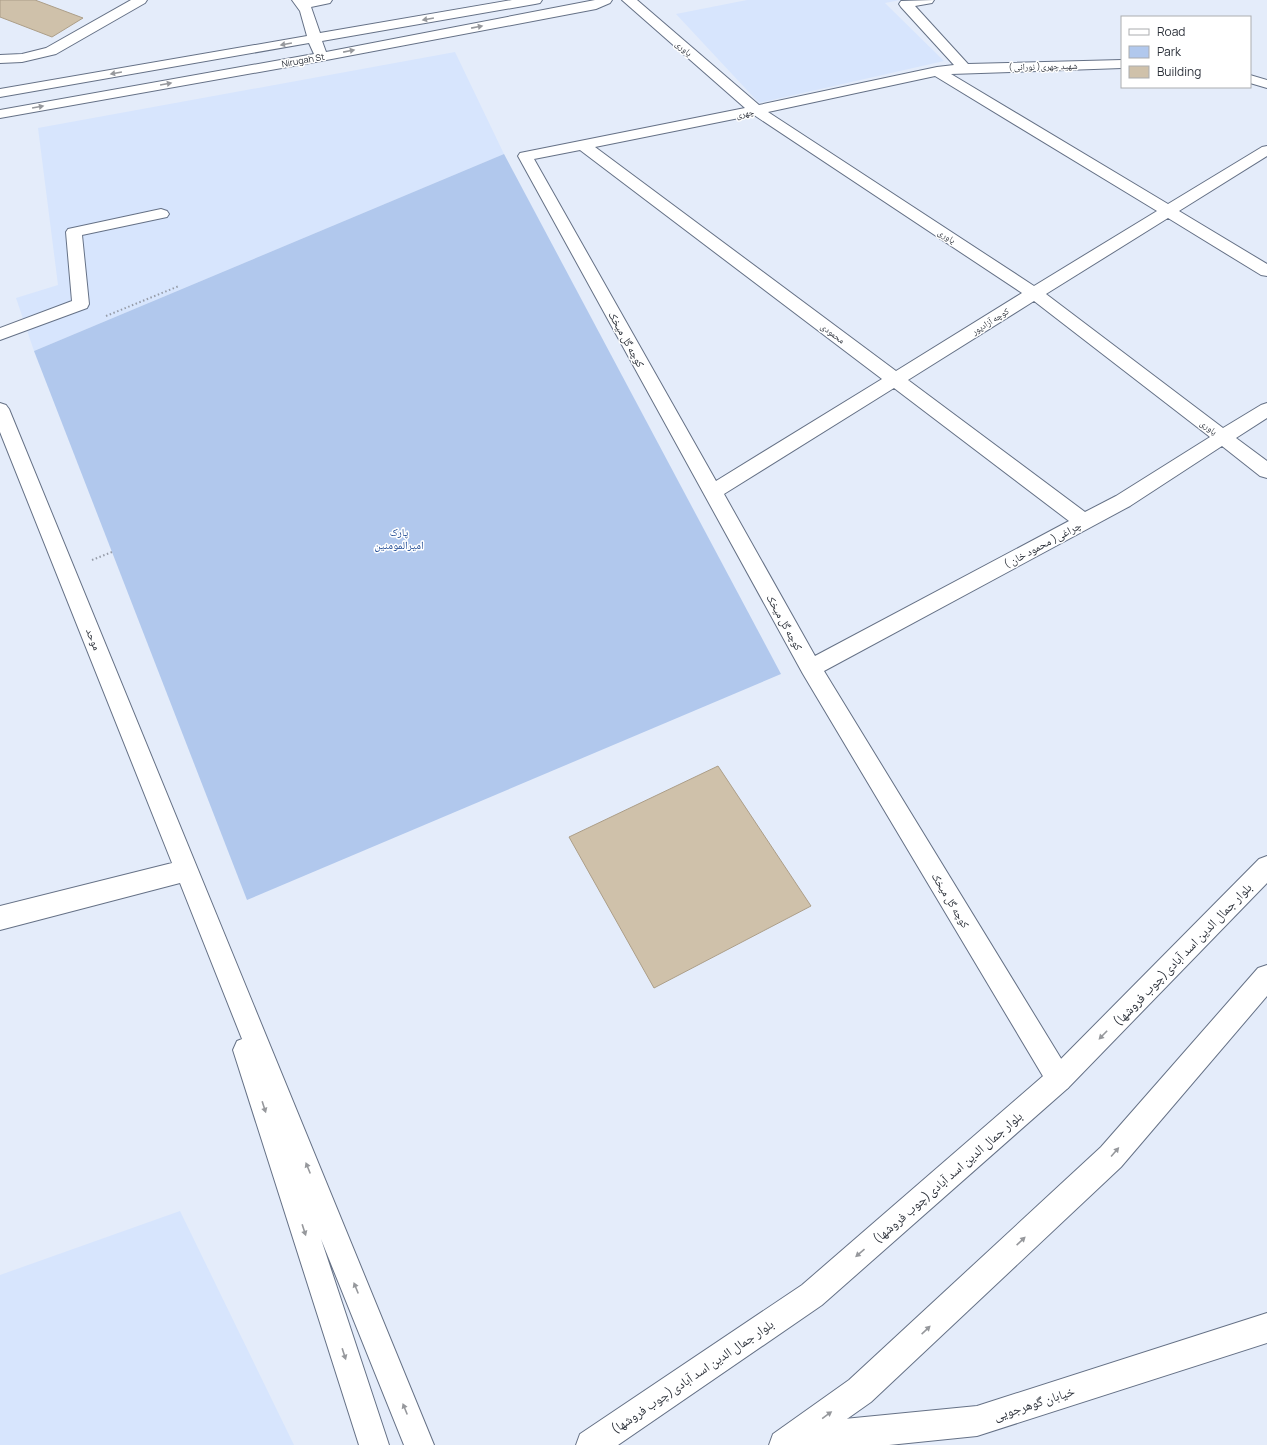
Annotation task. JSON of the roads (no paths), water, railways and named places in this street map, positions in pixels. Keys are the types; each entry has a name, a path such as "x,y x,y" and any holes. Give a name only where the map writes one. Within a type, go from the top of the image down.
{"street":[{"path":"0,59 22,58 51,51 140,0"},
{"path":"321,57 302,3 325,0"},
{"name":"Nirugah St","path":"0,94 535,0"},
{"name":"Nirugah St","path":"0,114 321,57 596,5 605,0"},
{"name":"یاوری","path":"629,0 756,110 1035,294 1267,471"},
{"path":"927,0 906,4 964,68"},
{"name":"شهید چهری( نورانی )","path":"964,68 1121,64"},
{"name":"چهری","path":"525,156 756,110 937,71 964,68"},
{"path":"937,71 1267,271"},
{"path":"1251,79 1267,84"},
{"name":"محمودی","path":"583,145 1084,522"},
{"name":"کوچه آزادپور","path":"713,492 1267,150"},
{"name":"کوچه گل میخک","path":"525,156 811,668 1059,1079"},
{"path":"0,334 81,304 74,232 161,214"},
{"name":"موحد","path":"0,409 188,870"},
{"name":"چراغی( محمود خان )","path":"811,668 1123,501 1267,409"},
{"name":"بلوار جمال الدین اسد آبادی(چوب فروشها)","path":"591,1445 812,1295 1059,1079 1267,867"},
{"path":"0,918 188,870"},
{"path":"188,870 374,1445"},
{"path":"188,870 420,1445"},
{"path":"789,1442 860,1391 1111,1157 1267,977"},
{"name":"خیابان گوهرجویی","path":"789,1442 910,1436 977,1421 1267,1328"}],"park label":[{"name":"پارک امیرالمومنین","path":"399,537"}]}
